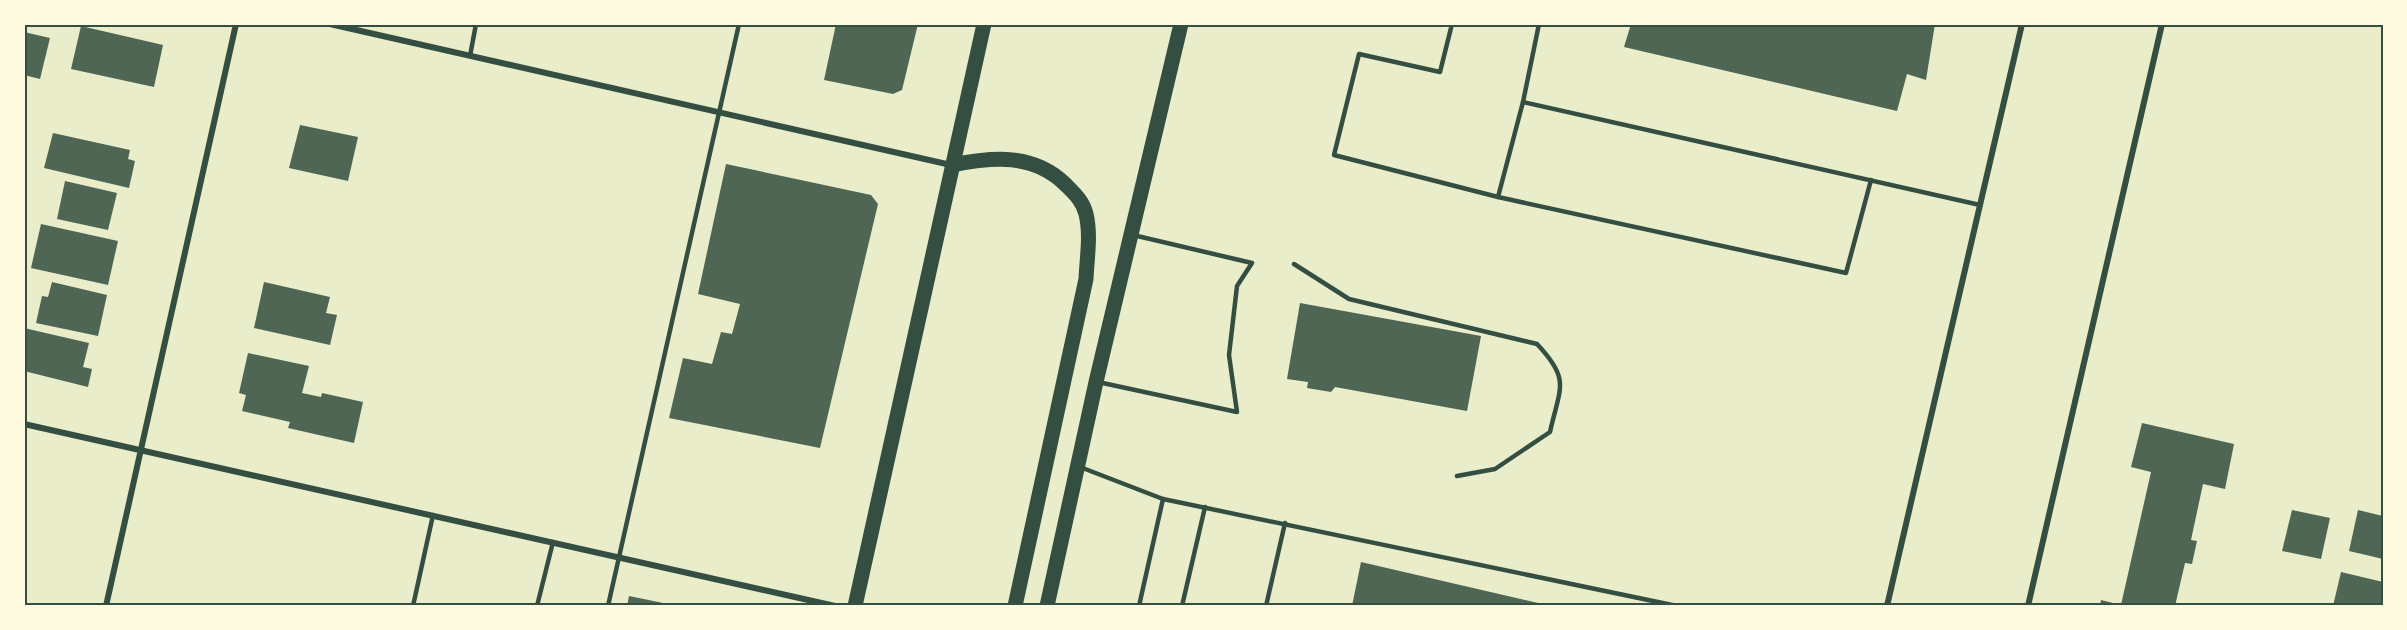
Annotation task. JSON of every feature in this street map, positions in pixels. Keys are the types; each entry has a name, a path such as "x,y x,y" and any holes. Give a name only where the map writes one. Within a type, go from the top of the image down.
{"main road":[{"path":"855,606 984,24"},
{"path":"1047,606 1096,382 1181,24"},
{"path":"952,165 986,158 1024,159 1054,173 1078,196 1085,211 1089,229 1086,279 1015,606"}],"street":[{"path":"106,606 236,24"},
{"path":"330,24 952,165"},
{"path":"1887,606 2022,24"},
{"path":"2028,606 2162,24"},
{"path":"24,424 835,606"}],"lane":[{"path":"470,56 476,24"},
{"path":"608,606 739,24"},
{"path":"1452,24 1440,72 1359,54 1334,155 1498,197 1846,273 1871,180"},
{"path":"1498,197 1523,102 1539,24"},
{"path":"1523,102 1980,205"},
{"path":"1096,382 1236,412 1228,355 1237,286 1252,263 1130,235"},
{"path":"1294,264 1349,299 1537,344 1556,364 1561,382 1550,432 1495,469 1457,476"},
{"path":"1078,466 1163,499 1677,606"},
{"path":"1139,606 1163,499"},
{"path":"1182,606 1204,507"},
{"path":"413,606 433,515"},
{"path":"1266,606 1285,523"},
{"path":"537,606 553,542"}],"building":[{"path":"836,24 918,24 902,90 893,94 824,80"},
{"path":"1631,24 1935,24 1926,80 1907,74 1897,111 1624,47"},
{"path":"81,26 163,45 154,87 71,69"},
{"path":"24,32 50,38 40,79 24,75"},
{"path":"300,125 358,137 348,181 289,168"},
{"path":"53,133 130,150 128,159 135,161 129,188 44,168"},
{"path":"726,164 871,195 878,204 820,448 669,418 683,358 712,364 721,332 732,334 740,304 698,294"},
{"path":"65,181 117,193 108,230 57,219"},
{"path":"41,224 118,241 108,285 31,268"},
{"path":"52,282 107,295 98,336 36,323 42,296 48,297"},
{"path":"264,282 330,297 326,313 337,315 330,345 254,328"},
{"path":"1300,303 1481,336 1467,411 1335,387 1331,392 1307,388 1308,382 1287,379"},
{"path":"24,328 89,343 83,367 92,369 88,387 24,371"},
{"path":"248,353 309,366 302,393 321,397 322,393 363,402 354,443 288,428 290,422 242,411 246,395 239,393"},
{"path":"2142,423 2234,444 2225,489 2203,484 2191,540 2197,541 2192,564 2185,563 2175,606 2100,606 2101,600 2121,605 2151,472 2131,467"},
{"path":"2292,510 2330,518 2321,559 2282,551"},
{"path":"2358,510 2383,516 2383,559 2349,551"},
{"path":"1361,562 1547,605 1547,606 1352,606"},
{"path":"2341,572 2383,582 2383,606 2333,606"},
{"path":"629,596 673,605 673,606 627,606"}]}
